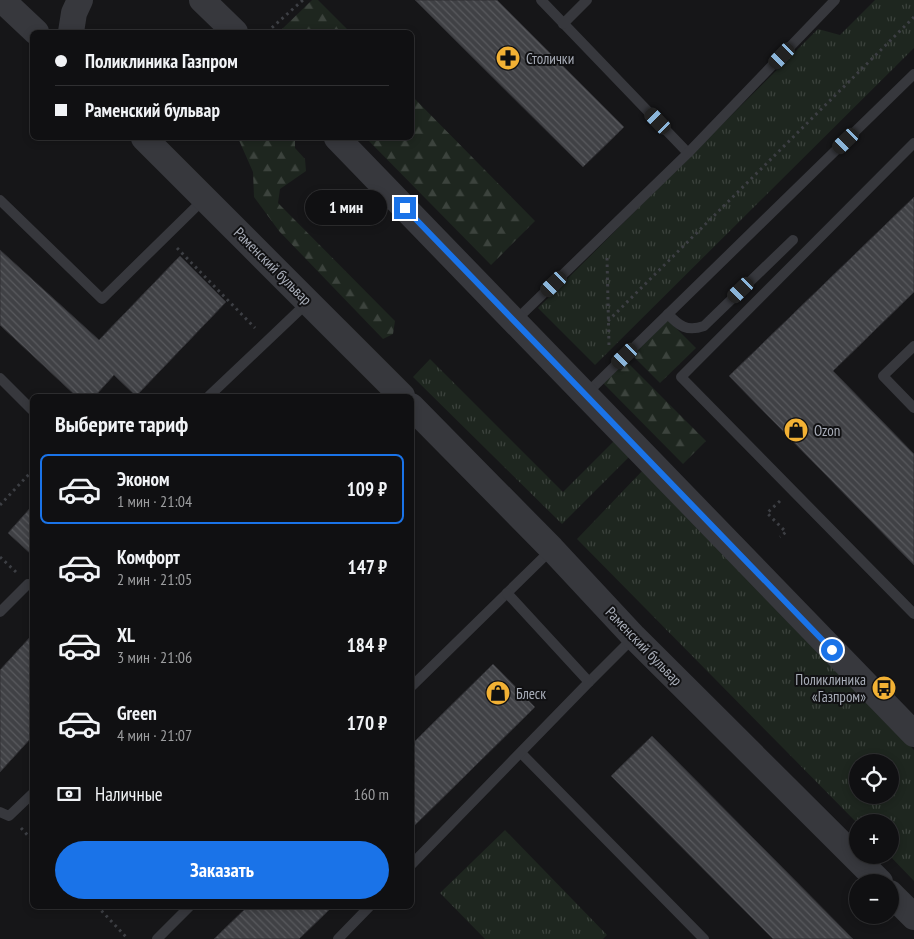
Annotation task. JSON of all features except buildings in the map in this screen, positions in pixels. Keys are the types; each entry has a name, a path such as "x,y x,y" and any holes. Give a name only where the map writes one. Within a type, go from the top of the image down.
{"street":[{"path":"2,0 34,30"},
{"path":"72,30 74,13 80,0"},
{"path":"202,0 233,30"},
{"name":"Раменский бульвар","path":"146,140 400,394"},
{"path":"339,140 914,734"},
{"name":"Раменский бульвар","path":"414,409 552,549 634,637 872,874"},
{"path":"899,902 914,917"}],"lane":[{"path":"540,0 688,153"},
{"path":"563,24 587,0"},
{"path":"515,321 688,153 835,0"},
{"path":"586,395 914,74"},
{"path":"914,143 681,377 914,614"},
{"path":"0,200 102,299 205,198"},
{"path":"668,314 677,324 684,328 694,329 704,326 793,240"},
{"path":"211,394 309,302"},
{"path":"914,346 883,376 914,408"},
{"path":"0,378 30,408"},
{"path":"414,684 552,549"},
{"path":"0,612 28,584"},
{"path":"507,593 590,682"},
{"path":"414,862 634,637"},
{"path":"521,753 704,939"},
{"path":"0,812 9,816 30,796"},
{"path":"157,939 187,909"},
{"path":"338,939 367,909"}],"path":[{"path":"269,30 303,0"},
{"path":"608,321 914,17"},
{"path":"607,232 609,372"},
{"path":"165,236 268,341"},
{"path":"0,505 30,472"},
{"path":"767,512 786,532 780,536"},
{"path":"100,909 128,939"}],"green space":[{"path":"312,0 318,0 348,30 281,30"},
{"path":"875,0 914,0 914,48 595,365 538,308 818,29 840,35"},
{"path":"414,98 535,221 491,265 368,140 414,140"},
{"path":"239,140 295,140 295,148 305,159 306,171 280,189 278,203 395,321 393,334 383,339 279,231 254,197 253,172"},
{"path":"668,320 696,348 660,383 632,355"},
{"path":"430,359 563,492 616,439 632,454 562,524 413,377"},
{"path":"626,361 706,441 683,464 603,383"},
{"path":"644,469 914,750 914,881 898,864 899,814 849,815 577,539"},
{"path":"505,830 607,935 603,939 485,939 440,893"}],"place":[{"name":"Столички","path":"508,58"},
{"name":"Ozon","path":"796,430"},
{"name":"Поликлиника «Газпром»","path":"884,688"},
{"name":"Блеск","path":"498,693"}],"route":[{"path":"405,208 832,650"}]}
